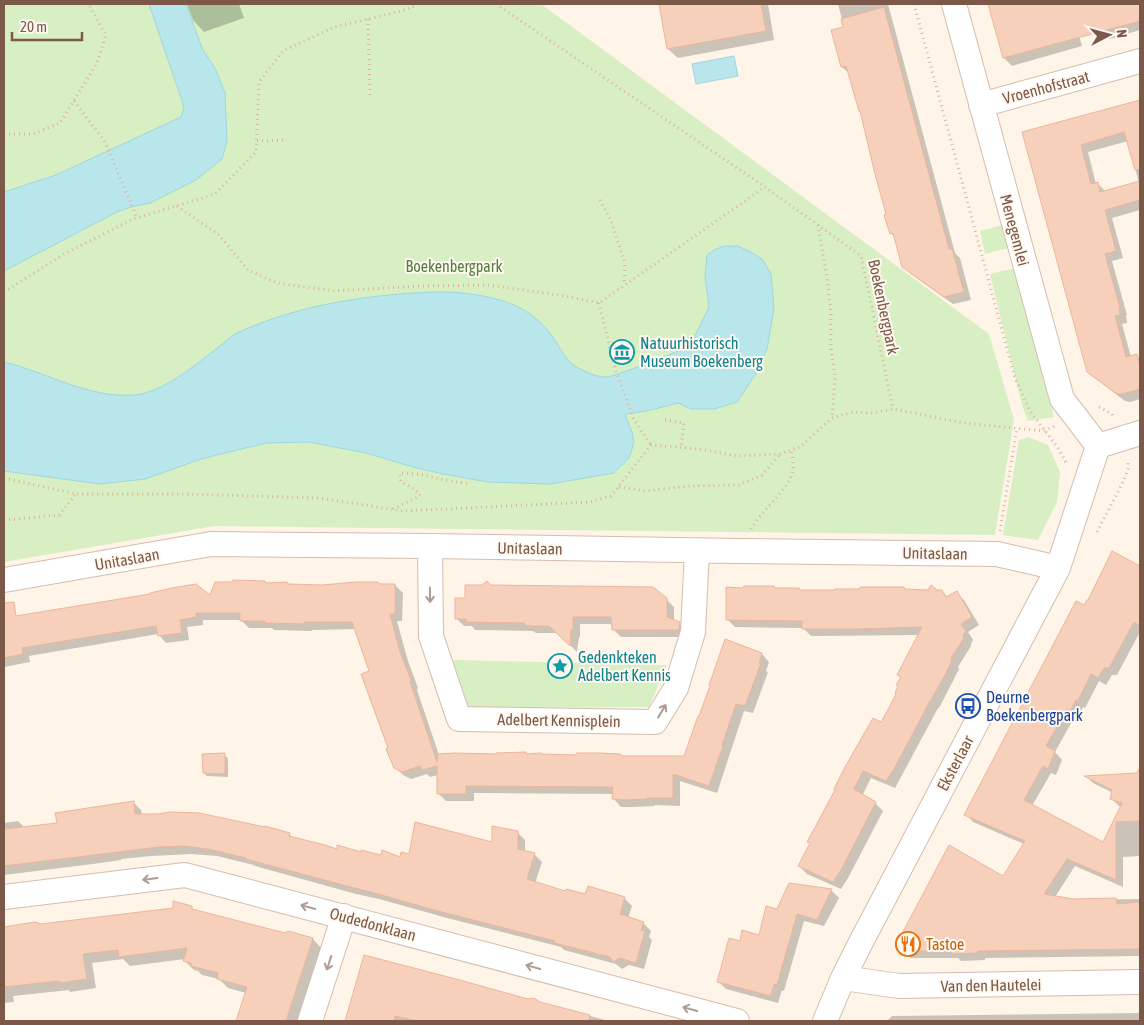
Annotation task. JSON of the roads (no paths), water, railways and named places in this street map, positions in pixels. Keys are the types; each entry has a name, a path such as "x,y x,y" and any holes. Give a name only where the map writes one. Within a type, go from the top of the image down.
{"street":[{"name":"Menegemlei","path":"954,4 1062,399 1098,446"},
{"name":"Vroenhofstraat","path":"981,104 1140,61"},
{"path":"1098,446 1140,433"},
{"name":"Eksterlaar","path":"825,1021 843,978 1058,568 1098,446"},
{"name":"Unitaslaan","path":"4,580 211,544 997,554 1058,568"},
{"name":"Adelbert Kennisplein","path":"430,546 431,636 459,718 655,722 676,688 693,632 697,551"},
{"name":"Oudedonklaan","path":"4,896 185,875 737,1021"},
{"path":"310,1021 344,916"},
{"name":"Van den Hautelei","path":"843,978 899,986 1140,982"}],"water":[{"path":"149,4 186,4 202,48 216,70 225,93 227,142 222,159 196,180 150,203 117,212 4,271 4,192 56,175 181,117 184,107"},
{"path":"734,56 738,76 696,84 692,64"},
{"path":"724,246 738,246 749,251 762,259 771,274 774,308 767,349 755,375 737,402 714,409 691,409 678,403 647,411 625,414 634,443 629,458 614,473 550,484 488,482 443,474 366,453 309,442 266,443 201,459 145,479 100,484 4,471 4,362 85,389 101,393 135,395 146,393 167,384 237,333 284,315 357,299 407,293 444,292 482,296 520,308 544,326 571,363 592,374 607,377 690,346 709,307 705,276 707,255"}],"place":[{"name":"Natuurhistorisch Museum Boekenberg","path":"622,352"},
{"name":"Gedenkteken Adelbert Kennis","path":"560,666"},
{"name":"Deurne Boekenbergpark","path":"968,706"},
{"name":"Tastoe","path":"908,944"}],"park label":[{"name":"Boekenbergpark","path":"454,266"}]}
